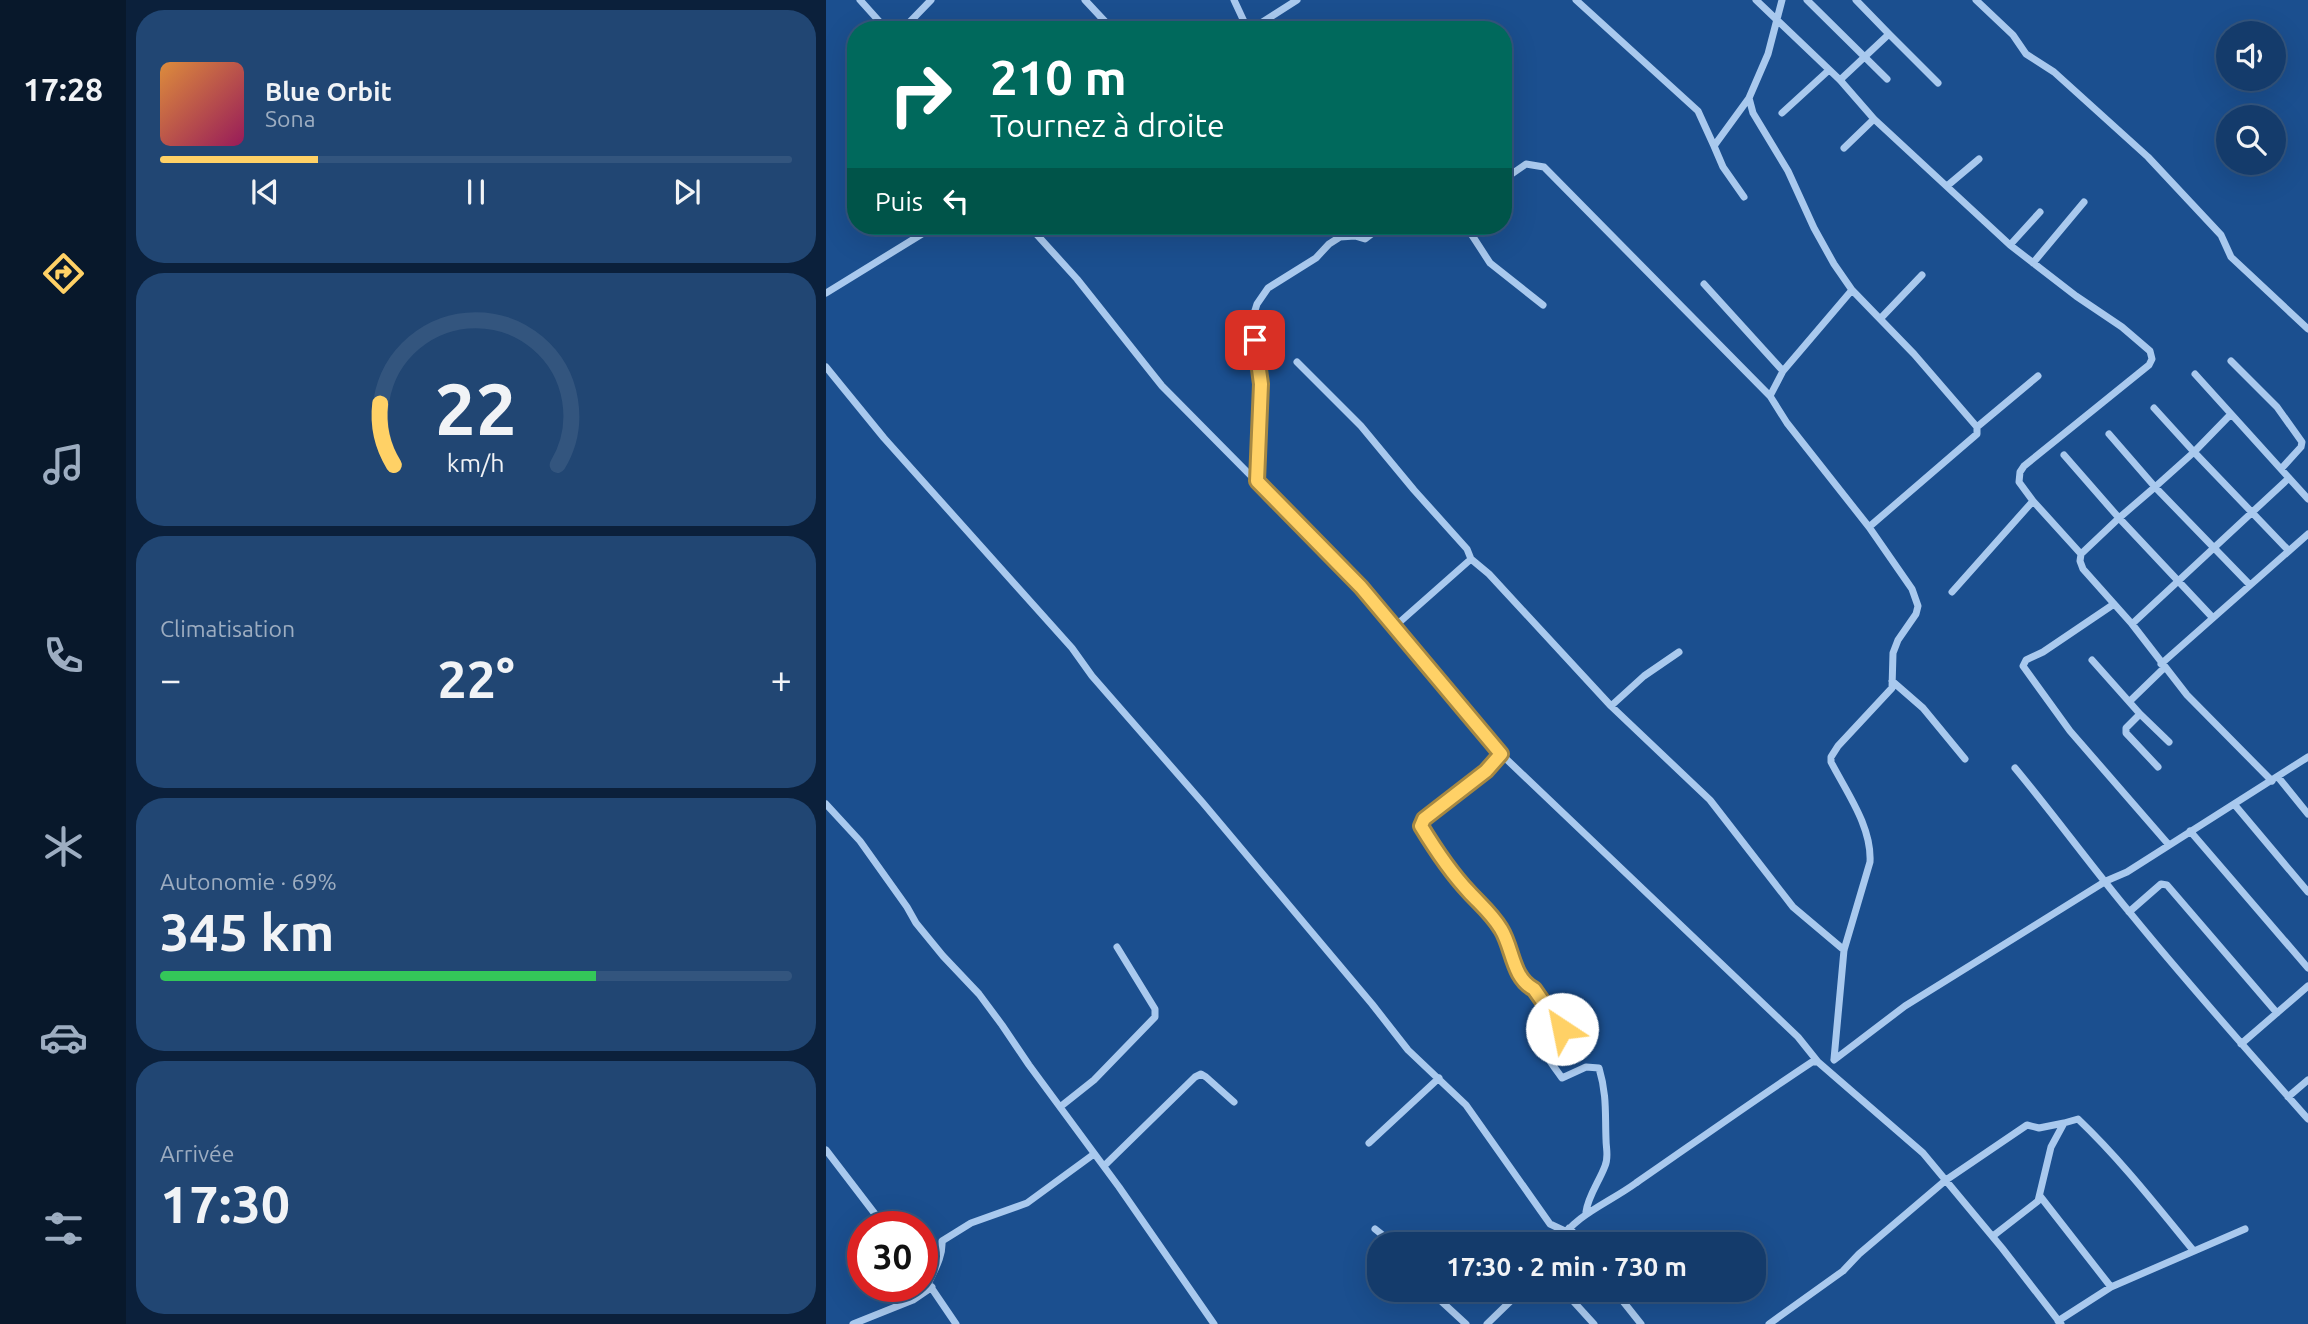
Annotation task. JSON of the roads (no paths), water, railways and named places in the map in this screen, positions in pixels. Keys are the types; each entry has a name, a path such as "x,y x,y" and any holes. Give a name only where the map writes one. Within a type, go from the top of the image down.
{"street":[{"path":"860,0 879,21"},
{"path":"911,21 932,0"},
{"path":"1085,0 1104,21"},
{"path":"1234,0 1244,21"},
{"path":"1263,21 1297,0"},
{"path":"1576,0 1698,111 1723,167 1744,197"},
{"path":"1756,0 1840,80 1874,119 2010,245 2122,327 2150,351 2152,359 2149,365 2020,472 2019,482 2033,501 2081,554"},
{"path":"1714,146 1749,98 1768,54 1783,0"},
{"path":"1807,0 1887,79"},
{"path":"1856,0 1938,83"},
{"path":"1976,0 2013,35 2026,54 2054,72 2148,157 2221,235 2231,257 2308,329"},
{"path":"1840,80 1889,34"},
{"path":"1782,113 1829,70"},
{"path":"1749,98 1753,113 1788,171 1834,264 1852,289 1977,427 1977,434 1869,527"},
{"path":"1844,148 1874,119"},
{"path":"1947,186 1979,159"},
{"path":"1512,174 1526,164 1544,167 1770,396 1787,423 1869,527 1912,589 1918,606 1916,614 1898,640 1894,653 1892,688 1831,757 1831,762 1868,834 1871,849 1870,862 1844,950 1834,1059"},
{"path":"2033,263 2084,202"},
{"path":"2010,245 2040,212"},
{"path":"826,293 920,235"},
{"path":"1037,235 1077,279 1162,386 1361,587 1501,754 1798,1037 1818,1062 1923,1153 1993,1236 2060,1322 2111,1287 2245,1229"},
{"path":"1257,481 1261,384 1252,320 1257,304 1268,288 1315,258 1340,237 1355,236 1365,239 1370,235"},
{"path":"1472,235 1490,263 1543,305"},
{"path":"1880,319 1922,275"},
{"path":"1704,284 1783,371"},
{"path":"1770,396 1783,371 1852,289"},
{"path":"2231,361 2277,407 2302,442 2301,447 2281,469"},
{"path":"1297,362 1361,426 1468,549 1471,559 1489,574 1611,705 1710,800 1793,907 1844,950"},
{"path":"826,367 884,438 1072,648 1092,676 1220,823 1408,1049 1439,1078 1484,1128 1499,1154 1550,1224 1570,1227 1574,1232"},
{"path":"2195,374 2308,499"},
{"path":"1977,427 2038,376"},
{"path":"2154,408 2288,551"},
{"path":"2231,414 2194,452 2119,517 2081,554 2080,561 2082,569 2132,624 2187,695 2308,814"},
{"path":"2109,434 2155,487 2250,585"},
{"path":"2064,455 2213,618"},
{"path":"2132,624 2289,478"},
{"path":"1952,592 2033,501"},
{"path":"2130,701 2162,666 2213,618 2308,534"},
{"path":"1393,628 1471,559"},
{"path":"2114,604 2043,652 2026,660 2023,666 2070,731 2169,845"},
{"path":"1611,705 1644,676 1679,652"},
{"path":"2092,660 2169,742"},
{"path":"1892,681 1923,708 1965,759"},
{"path":"2140,714 2126,728 2126,733 2158,767"},
{"path":"1501,754 1486,771 1424,819 1421,826 1433,847 1468,891 1490,911 1504,932 1516,967 1562,1026 1545,1045 1547,1056 1562,1078 1586,1067 1599,1068 1607,1108 1608,1155 1586,1212"},
{"path":"1825,1066 1905,1006 2106,881 2127,872 2308,757"},
{"path":"2015,768 2129,912 2308,1118"},
{"path":"826,804 860,841 916,923 979,994 1214,1324"},
{"path":"2234,804 2308,892"},
{"path":"2190,831 2308,968"},
{"path":"2129,912 2161,884 2167,885 2277,1013"},
{"path":"1060,1107 1094,1080 1155,1017 1155,1009 1117,947"},
{"path":"2241,1044 2308,986"},
{"path":"1566,1232 1586,1212 1594,1211 1622,1193 1783,1081 1812,1062 1818,1062"},
{"path":"1104,1166 1201,1074 1234,1102"},
{"path":"1369,1143 1439,1078"},
{"path":"2288,1097 2308,1080"},
{"path":"1769,1324 1843,1271 1858,1254 1946,1180 2026,1125 2039,1128 2078,1119 2132,1175 2193,1250"},
{"path":"1993,1236 2038,1201 2051,1147 2064,1123"},
{"path":"826,1150 873,1211"},
{"path":"938,1262 942,1241 971,1223 1027,1203 1094,1154"},
{"path":"2040,1196 2111,1287"},
{"path":"1375,1229 1379,1232"},
{"path":"938,1297 956,1324"},
{"path":"853,1324 908,1302"},
{"path":"1442,1302 1466,1324"},
{"path":"1487,1324 1510,1302"},
{"path":"1574,1302 1594,1324"},
{"path":"1624,1302 1641,1324"}]}
